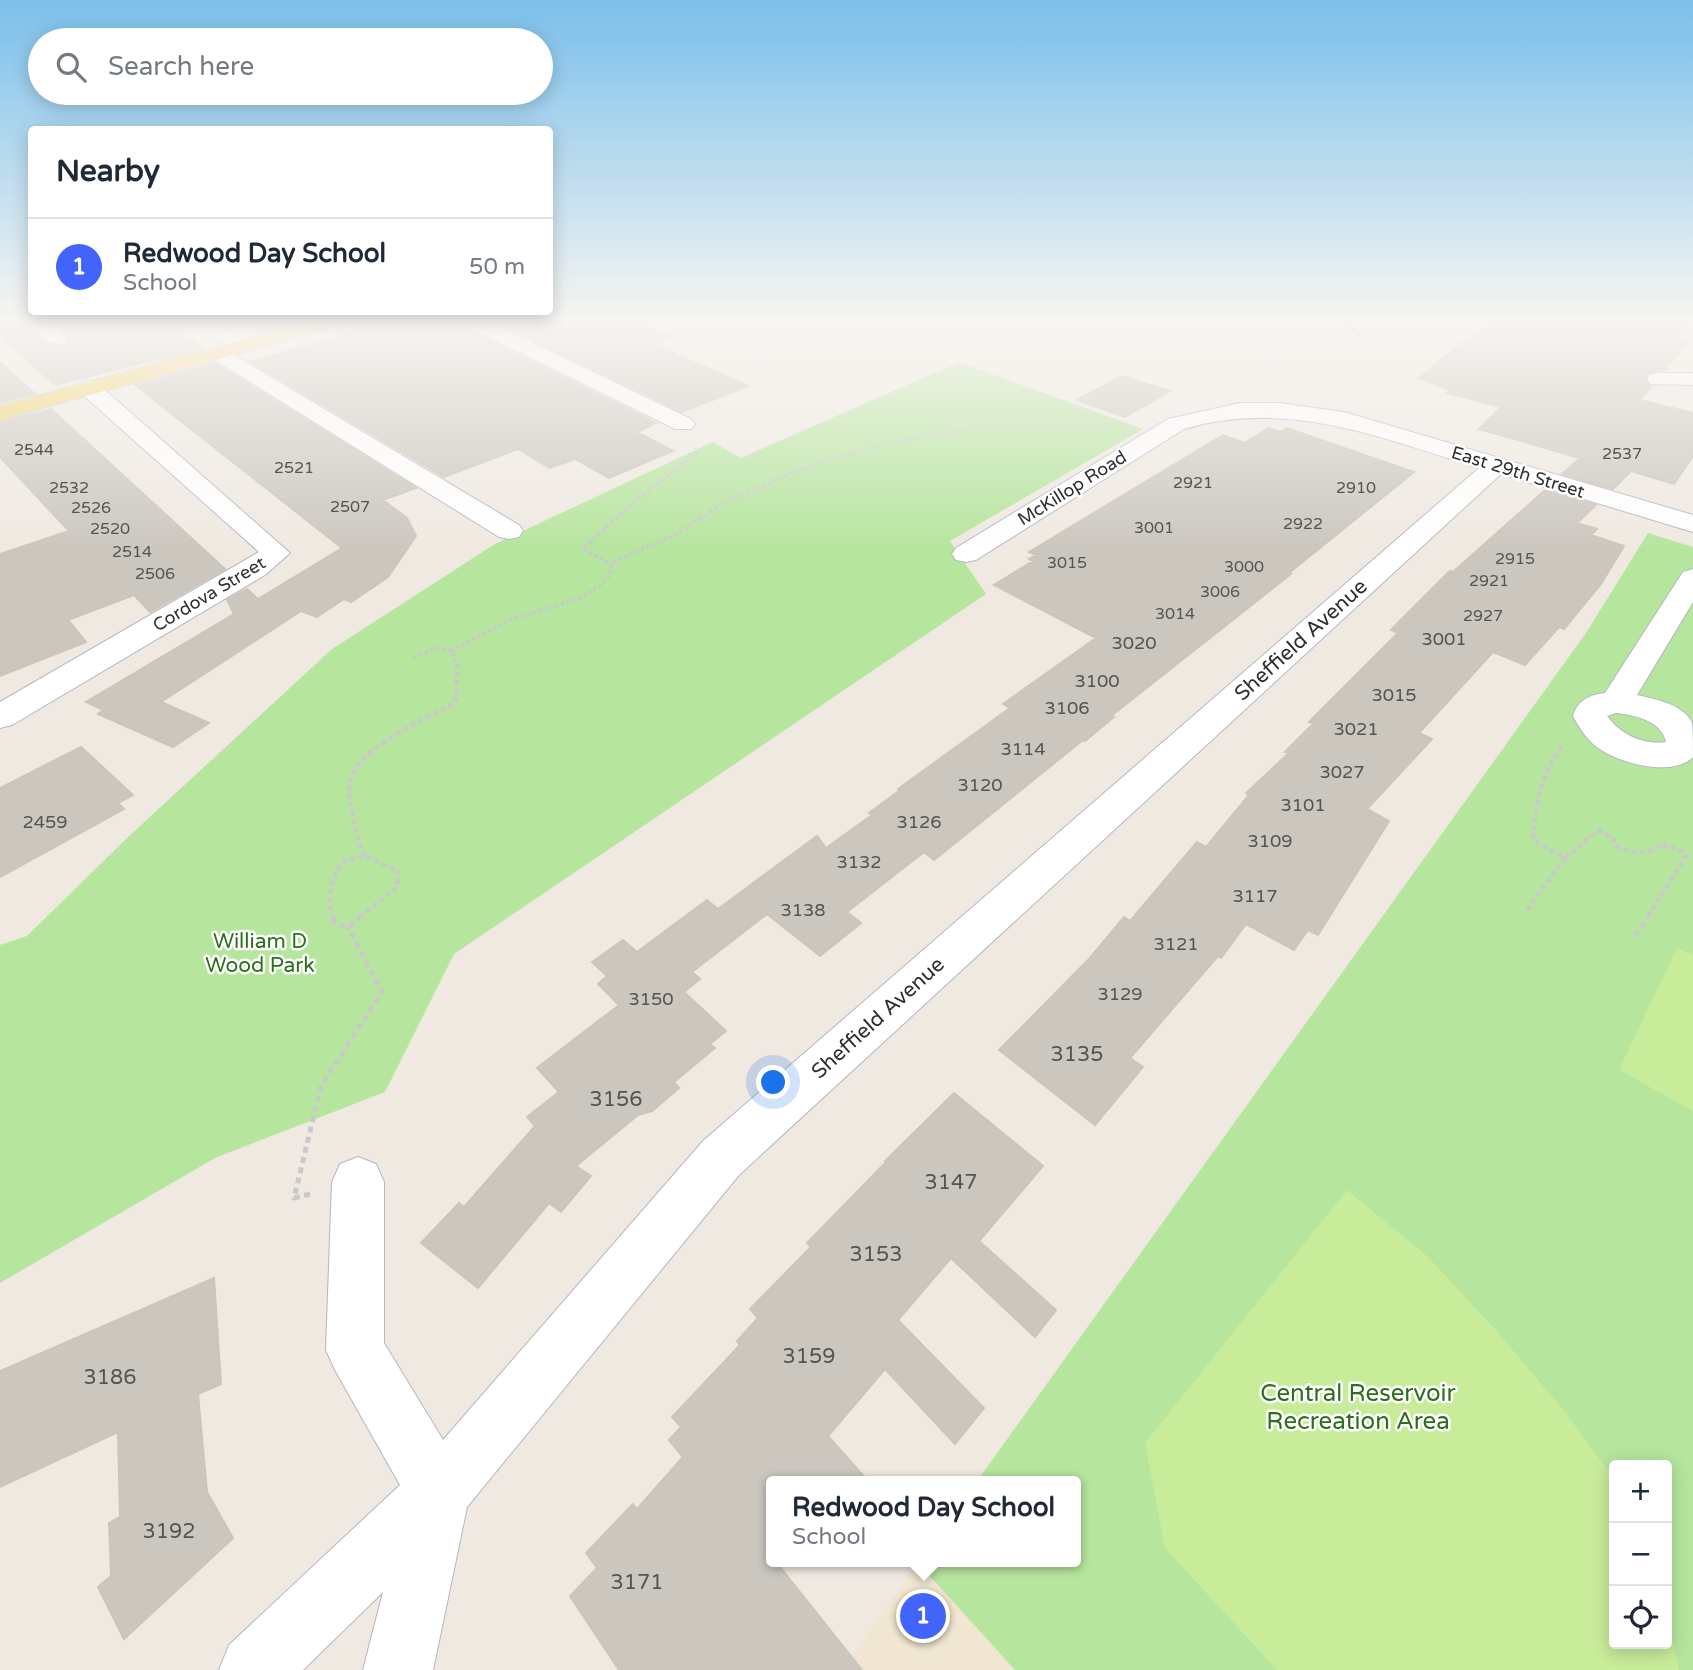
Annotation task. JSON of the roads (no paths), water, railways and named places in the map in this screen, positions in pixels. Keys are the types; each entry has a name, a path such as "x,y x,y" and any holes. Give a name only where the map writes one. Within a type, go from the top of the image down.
{"main road":[{"path":"0,412 63,395"}],"street":[{"name":"Cordova Street","path":"0,717 255,569 276,553 97,395"},
{"path":"286,395 509,531"},
{"path":"623,395 683,424"},
{"name":"McKillop Road","path":"966,554 1176,424 1211,412 1251,408 1298,411 1343,419"},
{"name":"East 29th Street","path":"1343,419 1693,524"},
{"name":"Sheffield Avenue","path":"398,1670 439,1492 721,1158 1497,465"},
{"path":"1603,709 1693,578"},
{"path":"254,1670 439,1492 355,1350 358,1182"}],"place":[{"name":"Redwood Day School","path":"923,1616"}],"park label":[{"name":"William D Wood Park","path":"260,953"},
{"name":"Central Reservoir Recreation Area","path":"1358,1407"}]}
